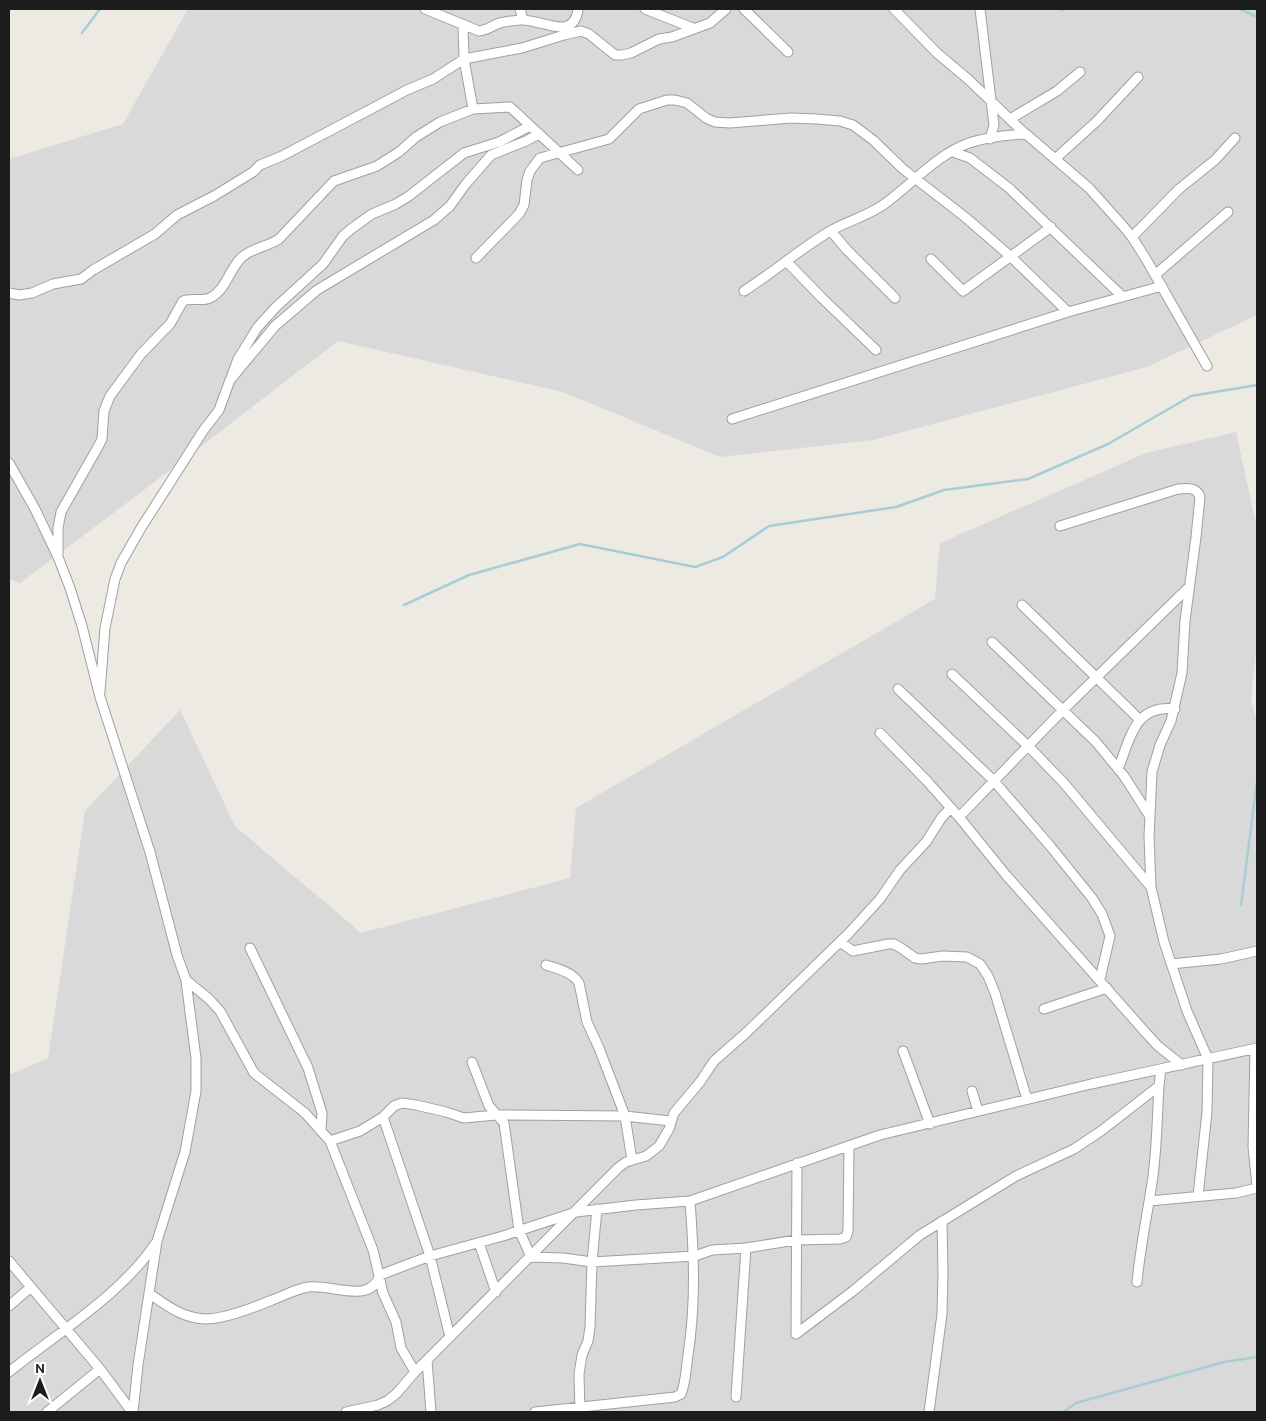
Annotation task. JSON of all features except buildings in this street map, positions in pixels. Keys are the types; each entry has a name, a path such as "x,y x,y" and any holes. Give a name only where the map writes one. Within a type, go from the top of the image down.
{"street":[{"path":"425,9 479,31 498,24 523,20 565,27 572,24 577,18 578,9"},
{"path":"520,9 523,20"},
{"path":"645,9 693,28"},
{"path":"9,293 26,294 54,284 85,277 93,270 155,234 177,215 214,196 253,172 260,165 282,156 407,90 434,79 464,59 522,48 581,31 589,34 614,55 622,55 631,53 660,38 672,37 710,23 726,9"},
{"path":"744,9 788,52"},
{"path":"894,9 937,53 1025,134 1089,188 1132,237 1207,366"},
{"path":"980,9 994,125 990,139"},
{"path":"463,24 464,59 473,109"},
{"path":"1010,119 1057,91 1080,72"},
{"path":"1055,160 1097,121 1138,77"},
{"path":"476,258 519,214 524,205 527,180 533,166 540,158 610,139 639,109 658,102 675,100 687,103 706,118 715,122 730,123 791,118 817,119 846,123 853,126 873,140 903,169 965,217 1010,256 1068,312"},
{"path":"58,557 58,528 61,512 88,468 102,439 106,402 134,362 170,324 185,300 211,298 223,286 240,258 279,239 334,181 378,166 399,152 422,132 440,122 473,109 510,107 578,170"},
{"path":"100,697 106,628 114,579 141,528 203,431 219,410 238,359 257,328 276,307 323,264 343,236 351,229 372,214 396,204 409,196 464,153 499,142 530,126"},
{"path":"232,377 275,326 317,290 423,227 438,216 450,206 491,155 539,134"},
{"path":"744,291 831,231 883,205 944,156 969,143 1025,134"},
{"path":"1132,237 1179,189 1215,160 1235,138"},
{"path":"952,152 970,158 1009,188 1123,297"},
{"path":"1155,275 1228,212"},
{"path":"931,259 963,291 1051,227"},
{"path":"831,231 847,250 895,298"},
{"path":"786,261 876,350"},
{"path":"732,419 1068,312 1162,286"},
{"path":"9,463 35,508 58,557 79,615 100,697 150,852 177,955 186,980 196,1058 196,1091 185,1152 156,1242 133,1412"},
{"path":"1060,526 1178,489 1195,490 1200,497 1185,621 1182,673 1175,709 1152,772 1150,816 1151,887 1164,942 1187,1011 1208,1059 1207,1112 1198,1196"},
{"path":"959,816 1063,710 1189,587"},
{"path":"1022,605 1139,719"},
{"path":"992,642 1096,742 1118,769 1150,816"},
{"path":"952,674 1063,782 1151,887"},
{"path":"898,690 994,781 1092,898 1102,914 1110,936 1100,979"},
{"path":"1118,769 1139,719 1159,709 1175,709"},
{"path":"880,733 959,816 1012,881 1158,1046 1182,1065"},
{"path":"346,1412 378,1405 396,1394 414,1372 618,1168 626,1162 646,1156 659,1146 669,1129 670,1121 674,1114 718,1057 747,1032 840,942 880,899 900,870 926,842 942,816 951,808"},
{"path":"840,942 853,951 894,944 915,958 967,957 980,964 988,976 995,993 1027,1100"},
{"path":"250,948 308,1068 322,1113 321,1130"},
{"path":"1171,964 1221,959 1257,951"},
{"path":"546,965 570,973 580,983 587,1022 602,1055 625,1116 632,1160"},
{"path":"186,980 220,1011 254,1073 290,1100 330,1141 339,1160 349,1191 358,1208 380,1275 383,1293 396,1322 401,1348 414,1372"},
{"path":"1044,1009 1107,988"},
{"path":"380,1275 430,1256 503,1236 576,1212 690,1201 880,1135 1161,1069 1256,1049 1253,1147 1257,1187 1236,1192 1149,1201"},
{"path":"903,1051 930,1124"},
{"path":"472,1062 490,1106 504,1123 519,1230 531,1257"},
{"path":"1137,1282 1139,1254 1145,1231 1153,1173 1161,1069"},
{"path":"797,1163 796,1334 853,1291 920,1235 1016,1176 1074,1149 1101,1131 1159,1086"},
{"path":"972,1091 978,1111"},
{"path":"330,1141 360,1131 383,1116 394,1106 402,1103 416,1104 464,1118 496,1115 625,1116 670,1121"},
{"path":"383,1116 430,1256 450,1337"},
{"path":"531,1257 563,1258 592,1262 695,1256 712,1250 746,1248 796,1240 846,1237 849,1215 849,1146"},
{"path":"535,1412 580,1410 675,1397 681,1394 692,1327 695,1287 695,1256 690,1201"},
{"path":"580,1410 579,1374 590,1327 592,1262 597,1209"},
{"path":"929,1412 942,1314 942,1221"},
{"path":"9,1372 110,1293 141,1264 156,1242"},
{"path":"478,1243 496,1292"},
{"path":"736,1397 746,1248"},
{"path":"9,1261 133,1412"},
{"path":"150,1294 169,1308 190,1318 208,1319 246,1310 307,1287 324,1286 364,1292 377,1284 380,1275"},
{"path":"9,1306 31,1287"},
{"path":"427,1360 432,1412"},
{"path":"47,1412 100,1370"}],"shaded area":[{"path":"188,9 1257,9 1257,315 1147,367 873,440 720,457 563,392 338,341 20,583 9,579 9,159 123,124"},
{"path":"1236,432 1257,529 1257,642 1251,700 1257,723 1257,1412 9,1412 9,1075 48,1058 85,811 180,710 235,826 361,933 570,878 576,808 935,599 940,543 1146,453"}],"waterway":[{"path":"82,33 100,9"},
{"path":"1240,9 1257,17"},
{"path":"404,605 469,575 580,544 695,567 723,557 769,526 896,507 944,490 1028,479 1108,444 1191,396 1257,385"},
{"path":"1241,905 1257,781"},
{"path":"1063,1412 1076,1403 1224,1362 1257,1357"}]}
